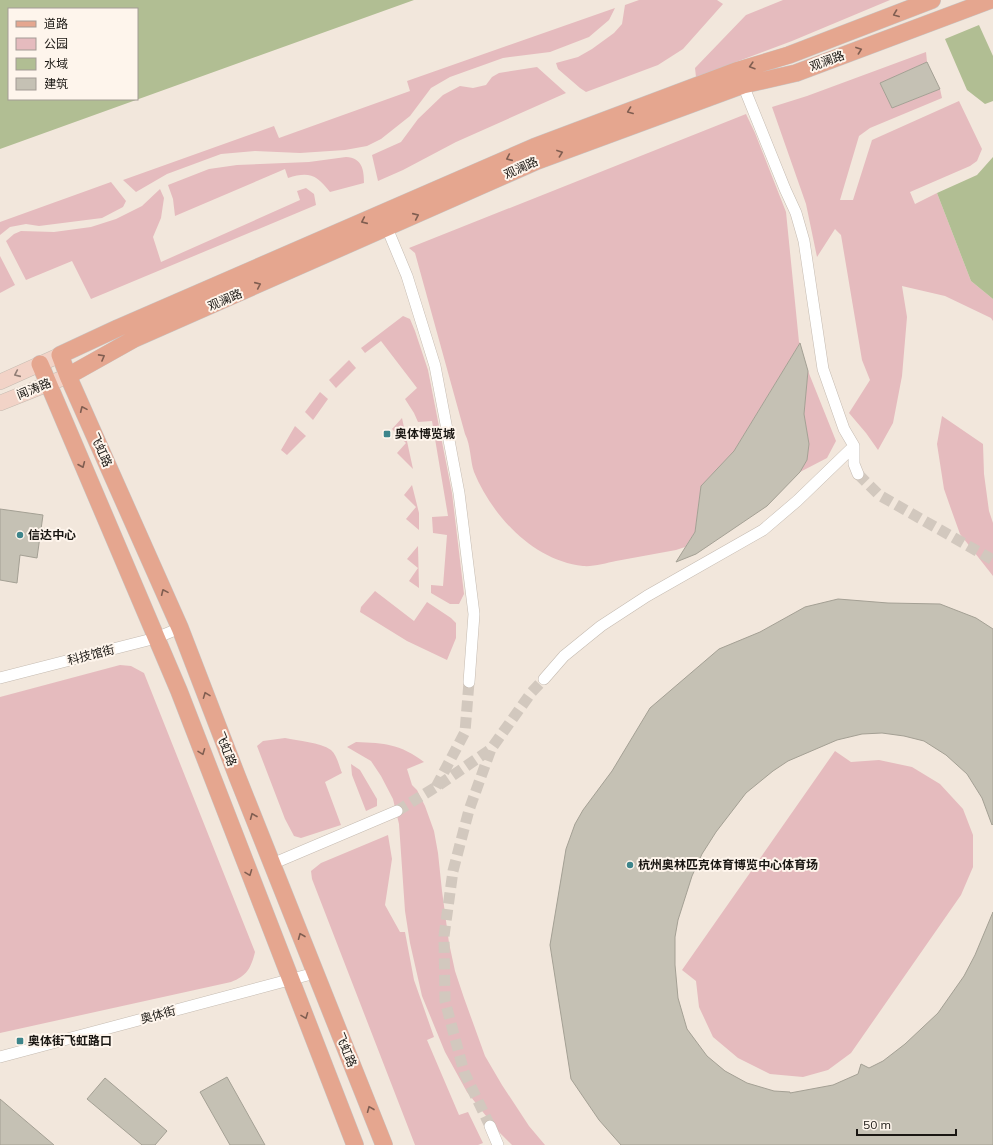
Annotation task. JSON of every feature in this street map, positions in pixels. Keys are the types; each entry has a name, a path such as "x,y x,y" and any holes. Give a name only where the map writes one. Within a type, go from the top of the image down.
{"main road":[{"name":"观澜路","path":"60,356 118,328 534,147 736,71 789,55 932,0"},
{"name":"观澜路","path":"68,376 134,339 537,161 743,86 796,73 990,0"},
{"name":"闻涛路","path":"0,382 60,356"},
{"name":"飞虹路","path":"60,356 180,628 384,1145"},
{"name":"飞虹路","path":"40,364 179,691 355,1145"},
{"name":"闻涛路","path":"0,403 68,376"}],"street":[{"path":"743,86 796,214 804,241 823,369 844,429 854,446 854,464 858,474"},
{"path":"387,228 407,276 435,366 459,493 474,614 469,682"},
{"path":"544,679 564,656 601,626 647,596 763,530 797,501 854,446"},
{"name":"科技馆街","path":"0,678 156,638 180,628"},
{"path":"272,864 397,811"},
{"name":"奥体街","path":"0,1057 315,973"},
{"path":"490,1126 498,1145"}],"green space":[{"path":"639,0 717,0 723,4 683,49 658,65 586,92 558,69 556,63 578,57 614,33 622,24 625,5"},
{"path":"783,0 890,0 792,41 696,77 695,68 746,15"},
{"path":"615,8 609,20 589,37 550,52 503,58 450,77 431,88 410,116 381,139 367,146 345,150 300,153 255,151 221,154 167,174 136,192 123,180 274,126 279,138 410,91 407,81"},
{"path":"926,52 927,62 880,83 892,108 940,89 942,98 870,128 859,136 840,200 853,200 872,140 959,101 982,149 977,161 970,166 910,192 915,204 937,193 971,281 993,299 993,321 991,318 945,296 902,286 907,317 902,376 893,423 878,450 849,413 870,380 862,360 841,235 835,229 817,257 806,204 772,107 807,96"},
{"path":"537,67 566,93 456,142 403,170 378,181 372,155 401,142 418,119 443,95 460,86 473,88 486,85 492,77 499,73"},
{"path":"746,114 786,212 800,343 734,451 701,486 695,532 685,547 591,566 583,566 565,562 548,555 532,546 503,520 492,505 474,472 468,443 415,253 409,248"},
{"path":"346,157 359,162 363,169 364,183 330,192 317,178 312,176 302,175 288,178 285,169 175,216 173,199 168,185 209,169 237,165 309,162"},
{"path":"111,182 126,201 123,207 102,218 39,226 26,224 10,227 0,235 0,222"},
{"path":"306,188 314,194 316,205 91,299 72,261 26,280 6,241 14,234 21,231 54,232 91,227 116,219 142,206 160,189 164,198 161,218 153,237 161,262 300,200 297,191"},
{"path":"0,256 15,285 0,293"},
{"path":"403,316 410,319 428,370 452,493 464,594 459,604 450,604 431,593 431,585 443,586 447,535 433,533 432,517 448,516 432,421 418,422 405,399 417,388 381,341 365,353 361,348"},
{"path":"349,360 356,368 336,388 329,380"},
{"path":"808,371 836,441 827,458 800,472 807,460 809,444 804,414"},
{"path":"320,392 328,399 313,420 305,412"},
{"path":"942,416 983,444 984,474 989,511 993,523 993,576 960,534 944,489 937,444"},
{"path":"402,418 413,469 397,453 406,443 392,429"},
{"path":"295,426 306,436 287,455 281,450"},
{"path":"412,485 419,513 419,530 406,519 416,507 404,495"},
{"path":"418,546 419,588 409,581 418,568 407,559"},
{"path":"375,591 414,621 427,602 451,618 456,623 456,638 447,660 407,641 360,612 361,607"},
{"path":"120,665 131,666 144,673 255,952 248,971 241,977 231,982 0,1033 0,697"},
{"path":"285,738 321,745 331,750 335,755 342,773 325,782 341,825 301,838 294,836 285,819 257,746 263,741"},
{"path":"356,742 384,744 400,748 424,762 407,769 412,785 417,790 425,806 434,831 449,943 455,971 485,1056 529,1126 545,1145 512,1145 498,1131 467,1092 445,1052 422,996 410,943 405,911 399,824 393,799 371,761 347,747"},
{"path":"835,751 851,762 879,760 912,767 940,784 963,809 973,835 973,867 961,895 851,1053 828,1070 803,1077 770,1074 738,1058 713,1037 699,1007 696,981 682,970"},
{"path":"351,764 360,770 377,799 377,806 366,811 352,775"},
{"path":"388,835 392,859 385,905 400,932 405,932 414,980 434,1037 427,1040 459,1115 468,1112 483,1143 478,1145 415,1145 312,879 311,871 321,863"}],"water":[{"path":"0,0 414,0 138,99 138,8 8,8 8,100 136,100 0,149"},
{"path":"979,25 993,56 993,101 985,104 967,90 945,39"},
{"path":"993,157 993,299 971,281 937,193 977,175"}],"building":[{"path":"927,62 940,89 892,108 880,83"},
{"path":"800,343 808,371 804,414 809,444 807,460 800,472 767,506 696,554 676,562 695,532 701,486 734,451"},
{"name":"信达中心","path":"0,509 43,515 37,558 20,555 17,583 0,580"},
{"name":"杭州奥林匹克体育博览中心体育场","path":"838,599 888,603 940,604 976,618 993,629 993,824 992,825 982,798 967,774 946,755 924,741 882,733 862,734 837,740 788,761 746,793 716,832 702,854 692,876 678,920 675,937 675,965 678,998 687,1029 707,1056 725,1071 747,1083 774,1091 790,1093 833,1085 858,1074 861,1064 869,1068 883,1061 905,1044 938,1013 964,976 975,955 993,912 993,1145 621,1145 599,1120 571,1079 550,945 566,849 575,824 583,810 612,771 650,708 719,649 760,632 805,607"},
{"path":"227,1077 265,1145 230,1145 200,1092"},
{"path":"105,1078 167,1131 155,1145 142,1145 87,1099"},
{"path":"0,1099 54,1145 0,1145"}],"tunnel":[{"path":"858,474 879,495 993,560"},
{"path":"490,1126 464,1072 445,1001 444,936 453,871 469,810 491,749 531,693 544,679"},
{"path":"436,787 465,732 469,682"},
{"path":"397,811 436,787 491,749"}],"place":[{"name":"奥体博览城","path":"387,434"},
{"name":"信达中心","path":"20,535"},
{"name":"杭州奥林匹克体育博览中心体育场","path":"630,865"},
{"name":"奥体街飞虹路口","path":"20,1041"}]}
